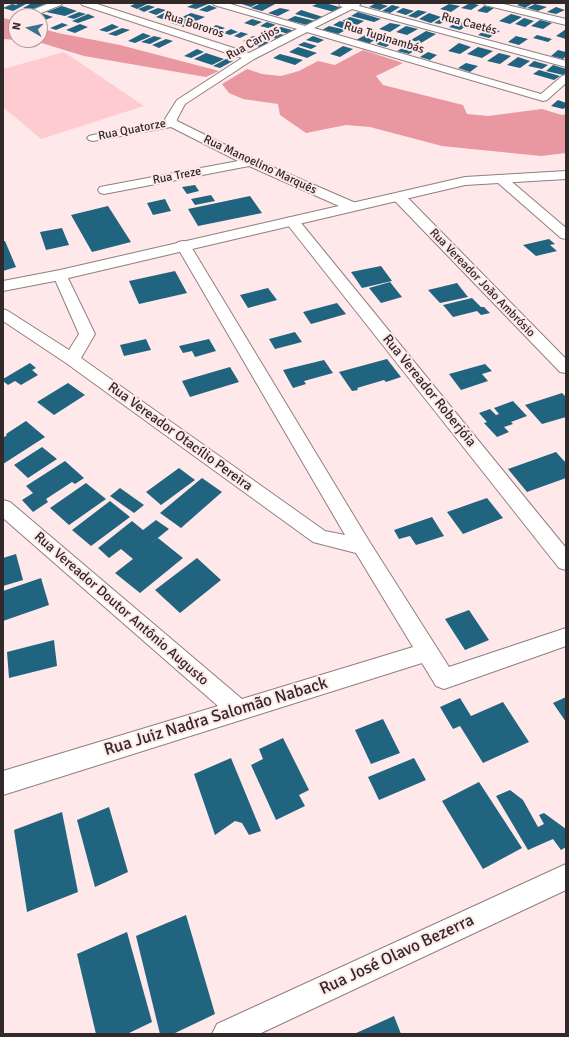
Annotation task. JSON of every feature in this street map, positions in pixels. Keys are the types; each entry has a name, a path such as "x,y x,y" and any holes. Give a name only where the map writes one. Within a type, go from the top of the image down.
{"street":[{"path":"45,8 58,3"},
{"name":"Rua Bororos","path":"85,3 250,57"},
{"name":"Rua Tupinambás","path":"217,3 543,98 566,78"},
{"name":"Rua Caetés","path":"342,3 354,4 566,64"},
{"path":"488,3 566,22"},
{"name":"Rua Carijos","path":"172,121 181,102 250,57 354,4"},
{"name":"Rua Quatorze","path":"93,138 172,121"},
{"name":"Rua Manoelino Marquês","path":"172,121 250,162 353,207"},
{"name":"Rua Treze","path":"104,190 250,162"},
{"path":"3,286 60,275 183,245 465,181 566,175"},
{"path":"501,179 566,235"},
{"name":"Rua Vereador João Ambrósio","path":"399,197 566,368"},
{"name":"Rua Vereador Roberjóia","path":"292,221 566,562"},
{"path":"183,245 362,547 444,679 566,637"},
{"path":"60,275 87,334 72,359"},
{"name":"Rua Vereador Otacílio Pereira","path":"3,314 72,359 320,537 362,547"},
{"name":"Rua Vereador Doutor Antônio Augusto","path":"3,507 239,710"},
{"name":"Rua Juiz Nadra Salomão Naback","path":"3,783 428,652"},
{"name":"Rua José Olavo Bezerra","path":"227,1034 566,877"}],"shaded area":[{"path":"3,18 8,19 8,39 3,39"},
{"path":"48,30 120,45 219,71 206,77 84,56 48,45"},
{"path":"363,50 403,63 376,76 383,85 463,105 467,114 488,116 542,109 562,115 566,114 566,153 541,156 442,146 370,127 346,125 306,133 280,115 278,104 243,99 229,93 222,84 247,69 262,74 281,76 299,71 318,61 335,65"},
{"path":"64,52 144,106 41,139 3,107 3,69"}],"building":[{"path":"20,3 28,3 19,8 8,8 8,10 3,8 12,4 16,5"},
{"path":"32,3 47,3 36,8 23,8"},
{"path":"137,3 147,4 137,9 130,6"},
{"path":"196,3 208,4 196,9 187,7"},
{"path":"239,3 259,3 251,7"},
{"path":"261,3 277,3 262,11 251,8"},
{"path":"319,3 325,3 343,8 334,12 312,6"},
{"path":"376,3 388,6 380,10 369,7"},
{"path":"470,3 479,5 471,10 461,8"},
{"path":"522,3 533,3 525,8 517,5"},
{"path":"449,4 460,6 451,12 440,9"},
{"path":"535,4 547,7 538,11 527,8"},
{"path":"148,5 155,7 144,12 138,9"},
{"path":"209,5 217,8 207,12 199,10"},
{"path":"392,5 400,7 390,13 382,11"},
{"path":"62,6 77,11 65,16 48,11"},
{"path":"484,6 494,8 487,13 477,11"},
{"path":"556,7 565,10 556,14 547,12"},
{"path":"158,8 166,10 156,15 148,12"},
{"path":"280,8 290,10 278,16 268,13"},
{"path":"403,8 414,11 406,15 396,12"},
{"path":"301,10 323,17 317,20 295,14"},
{"path":"418,10 427,12 416,18 408,16"},
{"path":"79,12 86,14 74,19 67,17"},
{"path":"358,12 381,19 374,22 351,16"},
{"path":"164,13 176,17 168,21 156,17"},
{"path":"191,13 205,17 196,21 182,17"},
{"path":"429,13 441,17 431,23 419,19"},
{"path":"88,14 95,17 78,23 72,21"},
{"path":"511,14 522,17 510,24 499,21"},
{"path":"447,15 452,16 440,24 434,23"},
{"path":"295,16 315,21 307,25 287,20"},
{"path":"350,17 364,21 357,25 342,21"},
{"path":"182,18 195,21 184,27 171,23"},
{"path":"524,18 534,21 525,27 515,24"},
{"path":"252,19 262,22 254,26 244,23"},
{"path":"540,20 552,23 543,29 531,26"},
{"path":"340,21 352,25 345,29 333,25"},
{"path":"459,21 470,24 460,30 449,27"},
{"path":"267,22 276,25 268,28 260,26"},
{"path":"62,23 68,25 56,30 50,28"},
{"path":"390,23 401,25 390,32 379,29"},
{"path":"80,24 88,27 75,33 66,30"},
{"path":"112,24 119,27 107,32 99,30"},
{"path":"216,25 225,28 215,33 206,30"},
{"path":"329,26 346,30 338,34 322,30"},
{"path":"406,26 418,29 407,35 396,32"},
{"path":"281,27 295,31 289,34 274,30"},
{"path":"122,28 130,30 116,36 108,34"},
{"path":"488,28 500,31 489,38 478,35"},
{"path":"231,29 238,32 230,35 223,33"},
{"path":"566,29 566,39 556,36"},
{"path":"373,31 385,34 368,44 356,40"},
{"path":"426,31 436,34 421,43 411,40"},
{"path":"241,32 248,34 240,38 234,36"},
{"path":"273,32 284,35 277,39 266,36"},
{"path":"143,33 151,36 135,43 128,41"},
{"path":"537,35 552,39 548,42 533,38"},
{"path":"154,36 162,38 150,44 141,42"},
{"path":"253,36 261,38 252,43 243,41"},
{"path":"313,36 324,40 318,43 306,40"},
{"path":"516,36 528,39 519,45 508,42"},
{"path":"386,38 396,41 386,47 376,44"},
{"path":"166,39 173,41 159,48 152,45"},
{"path":"263,40 273,43 263,48 253,45"},
{"path":"304,42 317,46 311,49 298,45"},
{"path":"459,43 471,47 460,54 448,51"},
{"path":"408,45 419,48 409,54 397,51"},
{"path":"343,46 353,49 340,57 330,54"},
{"path":"298,47 317,53 307,58 289,52"},
{"path":"478,47 493,51 482,58 467,54"},
{"path":"197,49 204,52 191,58 184,56"},
{"path":"558,50 566,52 566,56 563,59 551,56"},
{"path":"428,52 437,55 430,60 420,57"},
{"path":"206,53 224,59 212,65 194,59"},
{"path":"499,53 511,56 500,64 487,61"},
{"path":"280,54 303,60 295,65 273,58"},
{"path":"518,57 530,61 520,68 507,65"},
{"path":"226,59 233,61 220,68 213,66"},
{"path":"534,61 548,65 542,69 528,66"},
{"path":"466,63 478,66 470,72 458,68"},
{"path":"553,65 566,69 566,73 563,75 546,71"},
{"path":"539,70 560,76 554,80 533,74"},
{"path":"558,100 566,103 566,107 563,109 551,106"},
{"path":"195,185 199,191 187,194 182,187"},
{"path":"211,195 215,201 195,205 191,199"},
{"path":"250,196 262,213 198,226 188,209"},
{"path":"165,199 171,211 153,215 147,203"},
{"path":"108,206 131,242 92,252 71,215"},
{"path":"62,228 69,245 46,250 40,232"},
{"path":"549,239 555,244 550,245 557,251 536,256 523,245"},
{"path":"3,241 5,241 16,267 3,271"},
{"path":"381,266 392,281 362,288 351,272"},
{"path":"175,271 187,293 139,304 129,281"},
{"path":"390,282 402,297 381,303 369,288"},
{"path":"457,283 468,297 440,303 428,290"},
{"path":"268,288 277,300 248,308 240,295"},
{"path":"472,298 490,313 481,315 477,311 453,317 443,305"},
{"path":"337,303 346,314 311,324 303,312"},
{"path":"295,332 302,342 275,349 269,339"},
{"path":"146,339 151,350 124,356 120,345"},
{"path":"209,339 216,351 195,357 192,351 183,353 179,346"},
{"path":"387,359 401,377 386,382 384,380 357,388 358,390 352,391 339,372"},
{"path":"324,360 333,373 304,381 306,384 293,388 283,370"},
{"path":"30,363 36,368 32,370 38,375 21,385 15,381 8,385 3,381 3,379"},
{"path":"485,364 492,371 482,374 488,381 461,390 449,374"},
{"path":"230,367 239,382 190,397 182,381"},
{"path":"68,383 85,395 54,415 37,402"},
{"path":"562,393 566,397 566,417 542,424 525,405"},
{"path":"513,401 527,416 511,422 513,424 504,427 509,432 497,437 484,423 487,422 479,413 490,409 496,415 499,414 494,408"},
{"path":"26,421 45,437 3,464 3,438 7,435 6,434"},
{"path":"42,447 57,459 28,478 14,465"},
{"path":"556,452 566,463 566,478 527,492 508,469"},
{"path":"65,461 84,478 75,484 72,482 46,499 48,502 33,512 22,500 33,493 26,486"},
{"path":"179,468 195,480 161,505 146,492"},
{"path":"202,478 222,492 181,528 160,513"},
{"path":"86,483 106,499 69,525 50,508"},
{"path":"120,488 144,505 134,513 110,496"},
{"path":"487,498 503,518 463,534 447,512"},
{"path":"110,501 130,517 91,546 72,530"},
{"path":"432,517 444,536 416,545 410,536 399,539 394,530"},
{"path":"156,520 169,529 149,545 158,538 183,558 140,593 115,573 133,559 121,549 109,558 98,548 132,521 143,530"},
{"path":"16,554 23,580 3,586 3,558"},
{"path":"197,558 221,580 180,613 155,590"},
{"path":"41,578 49,605 3,621 3,591"},
{"path":"469,610 489,640 465,650 445,619"},
{"path":"54,640 57,666 9,678 7,652"},
{"path":"566,697 566,722 553,703"},
{"path":"460,698 471,716 503,702 529,742 483,763 460,726 453,729 440,707"},
{"path":"383,719 400,753 371,764 355,730"},
{"path":"283,738 309,790 299,795 305,806 276,820 251,765 263,759 259,749"},
{"path":"231,758 261,831 249,835 242,823 235,821 215,835 194,774"},
{"path":"414,758 426,780 379,800 368,777"},
{"path":"479,782 522,848 483,869 442,801"},
{"path":"510,790 523,800 538,827 544,824 539,815 544,813 566,829 566,847 561,850 553,839 528,850 496,796"},
{"path":"109,807 128,872 95,887 77,820"},
{"path":"62,812 78,892 27,912 14,830"},
{"path":"186,915 215,1014 173,1034 160,1034 136,936"},
{"path":"127,932 152,1022 127,1034 96,1034 77,954"},
{"path":"394,1016 401,1034 354,1034"}]}
